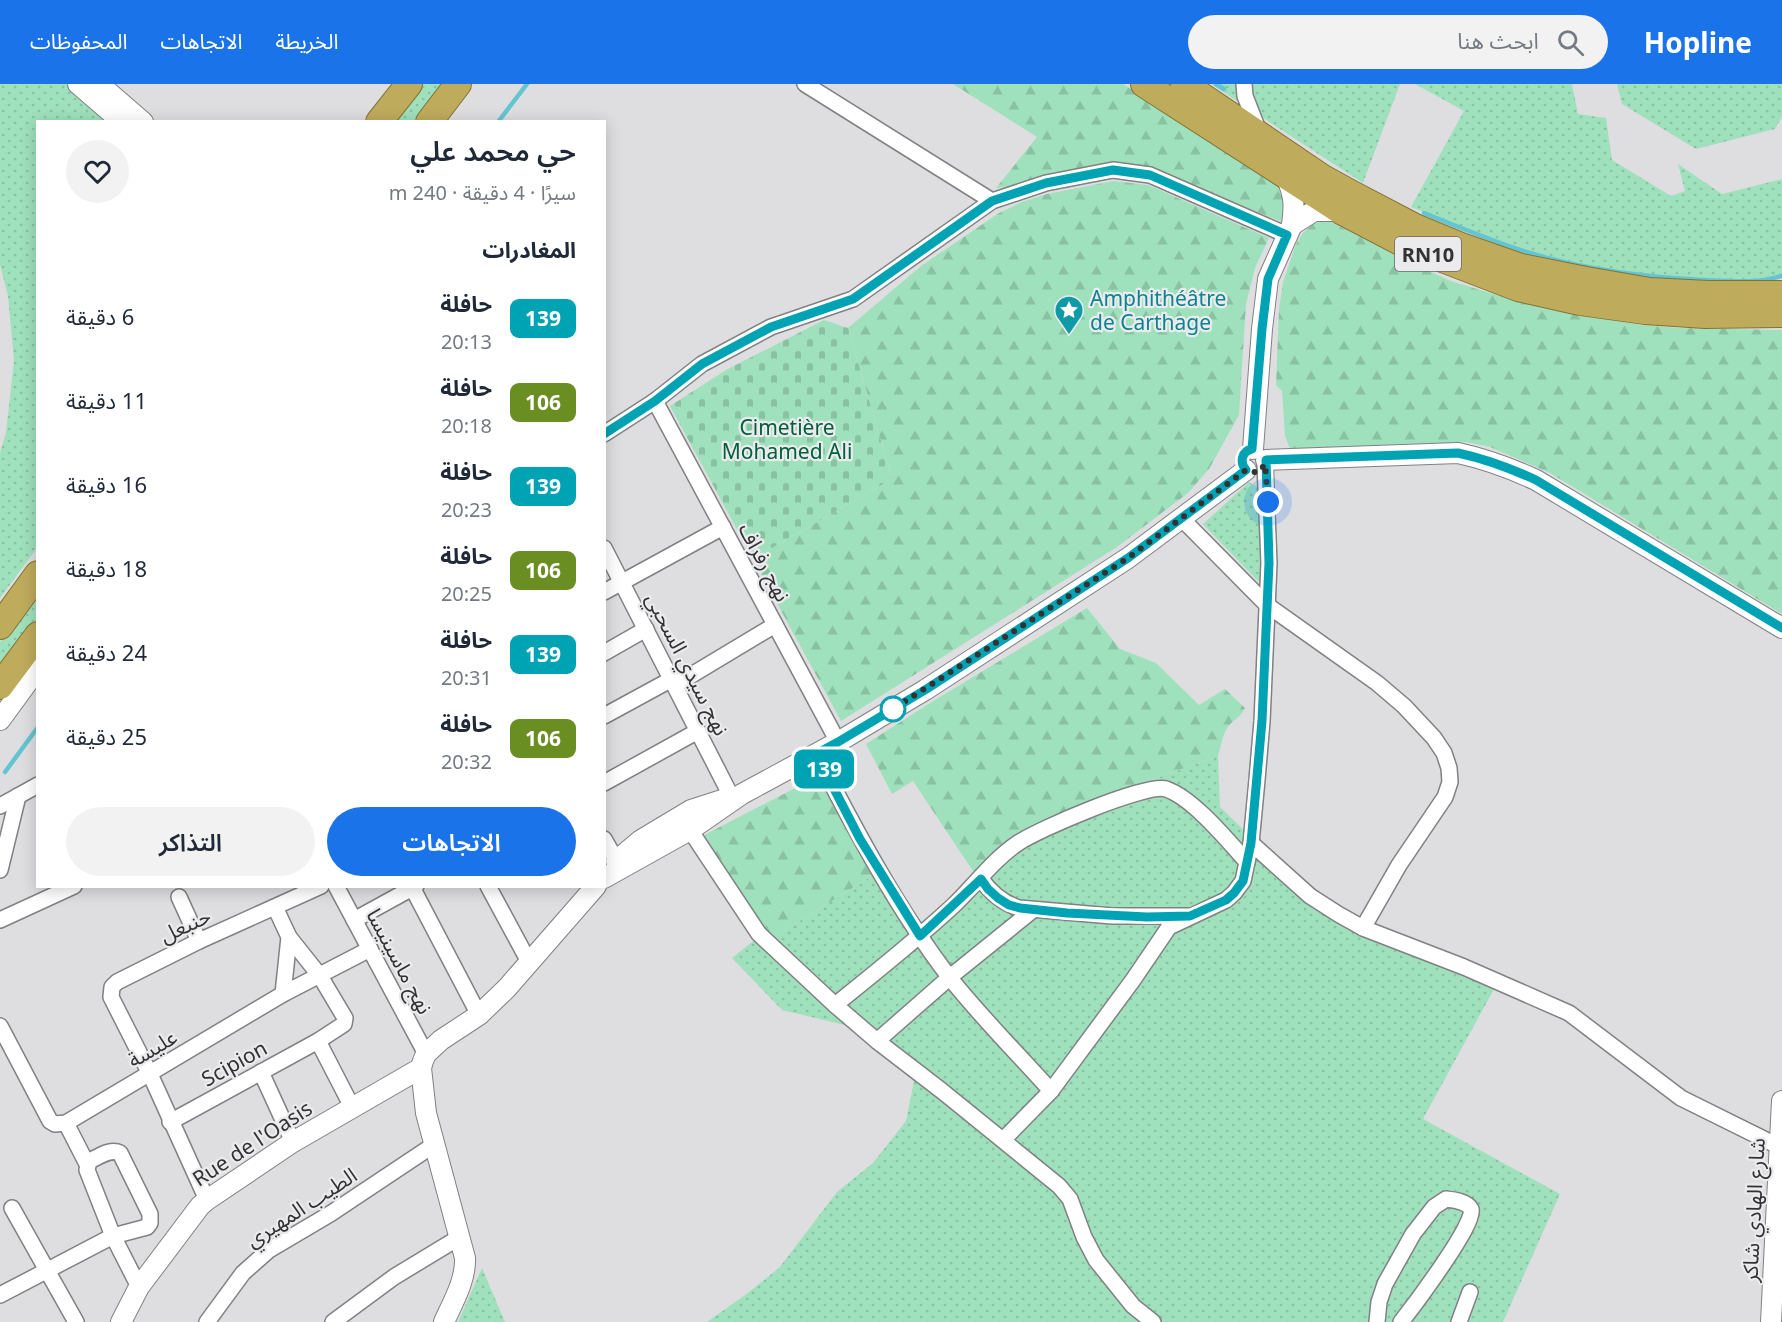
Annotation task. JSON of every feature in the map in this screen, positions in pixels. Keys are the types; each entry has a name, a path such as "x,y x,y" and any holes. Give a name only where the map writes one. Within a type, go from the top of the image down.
{"highway":[{"path":"381,120 409,84"},
{"path":"431,120 458,84"},
{"name":"RN10","path":"1144,84 1341,211 1406,245 1518,288 1580,302 1645,311 1705,315 1750,314 1781,298"},
{"name":"RN10","path":"1184,84 1323,178 1415,227 1461,246 1521,267 1650,291 1781,298"},
{"path":"1750,314 1782,323"},
{"path":"0,626 36,577"},
{"path":"0,686 36,638"}],"street":[{"path":"78,84 120,120"},
{"path":"99,84 141,120"},
{"path":"805,84 992,201"},
{"path":"1245,84 1245,96 1259,134"},
{"path":"606,433 655,401 702,364 771,327 853,299 992,201 1046,183 1113,170 1150,175 1290,230"},
{"path":"1003,1140 1051,1091 1133,981 1169,927 1226,900 1243,881 1251,843 1262,721 1269,563 1261,458 1262,329 1268,279 1290,230 1294,199 1286,176"},
{"path":"1290,230 1314,212 1341,211"},
{"name":"نهج رفراف","path":"655,401 838,742"},
{"path":"606,876 690,830 736,797 838,742 925,690 1109,570 1182,519 1246,470 1242,462 1248,450 1261,458 1458,453 1481,458 1536,480 1782,628"},
{"path":"1182,519 1267,606 1377,683 1404,706 1434,738 1444,753 1449,768 1450,782 1444,797 1399,865 1363,928"},
{"path":"606,591 723,527"},
{"name":"نهج سيدي السحبي","path":"606,552 698,731 736,797"},
{"path":"606,715 673,682 775,625"},
{"path":"606,652 646,629"},
{"path":"0,720 36,671"},
{"path":"606,782 698,731"},
{"path":"816,754 860,839 920,936 950,977 1051,1091"},
{"path":"0,870 7,800 36,786"},
{"path":"835,1005 920,936 981,879 994,863 1020,842 1082,813 1132,794 1165,788 1182,797 1196,808 1247,862"},
{"path":"606,874 616,860 641,840 692,810 736,797"},
{"path":"690,830 759,934 877,1041 1059,1185 1071,1199 1084,1237 1096,1260 1133,1306 1153,1322"},
{"path":"606,842 616,860"},
{"path":"1251,843 1310,896 1338,914 1363,928 1569,1012 1682,1098 1780,1148"},
{"path":"981,879 988,889 1009,905 1033,910 1112,916 1190,916"},
{"path":"0,920 70,888"},
{"path":"282,888 282,904 289,936 283,994"},
{"name":"حنبعل","path":"150,1074 111,997 112,987 117,982 199,941 317,888"},
{"name":"نهج ماسينيسا","path":"337,888 370,949 424,1061"},
{"path":"354,920 414,888 479,1015"},
{"path":"489,888 530,962"},
{"name":"Rue de l'Oasis","path":"121,1322 139,1287 200,1206 293,1142 424,1061 441,1040 479,1015 507,988 594,888"},
{"path":"179,897 199,941"},
{"path":"877,1041 950,977 1033,910"},
{"path":"289,936 320,976"},
{"name":"عليسة","path":"66,1123 283,994 370,949"},
{"name":"Scipion","path":"171,1122 343,1027 345,1020 320,976"},
{"path":"0,1026 50,1121 54,1124 66,1123 87,1164 87,1170 113,1236 139,1287"},
{"path":"318,1041 352,1107"},
{"path":"424,1061 426,1113 465,1265 459,1287 444,1322"},
{"path":"261,1072 293,1142"},
{"path":"150,1074 207,1200"},
{"name":"شارع الهادي شاكر","path":"1771,1322 1782,1101"},
{"name":"الطيب المهيري","path":"207,1322 243,1273 269,1250 330,1214 435,1144"},
{"path":"0,1295 113,1236 147,1227 150,1223 150,1214 120,1153 112,1151 87,1164"},
{"path":"1377,1322 1379,1302 1385,1284 1413,1234 1434,1207 1446,1200 1469,1206 1472,1215 1464,1230 1436,1276 1401,1322"},
{"path":"12,1208 76,1322"},
{"path":"333,1322 394,1277 459,1237"},
{"path":"1459,1322 1470,1292"}],"green space":[{"path":"0,84 70,84 113,120 36,120 36,549 0,598 0,453 6,432 14,361 8,296 0,265"},
{"path":"419,84 447,84 419,120 392,120"},
{"path":"953,84 1123,84 1281,186 1287,212 1282,222 1153,169 1113,164 1045,175 1016,186 996,188 1037,137"},
{"path":"1211,84 1400,84 1363,183"},
{"path":"1415,84 1572,84 1578,114 1606,118 1612,160 1671,196 1685,191 1678,164 1722,194 1782,179 1782,274 1763,278 1734,279 1611,270 1559,259 1516,246 1411,207 1464,111"},
{"path":"1617,84 1782,84 1782,117 1775,129 1696,149 1622,104"},
{"path":"1113,181 1148,185 1269,238 1255,268 1246,304 1239,415 1209,469 1188,493 1117,547 841,721 753,559 892,479 848,328 921,266 999,213 1047,194"},
{"path":"1327,220 1451,281 1513,300 1575,315 1680,328 1782,330 1782,614 1550,473 1490,447 1466,442 1290,449 1285,436 1282,391 1276,385 1279,309 1283,282 1296,244 1303,233 1313,224"},
{"name":"Cimetière Mohamed Ali","path":"824,320 848,328 892,479 753,559 670,406 726,370"},
{"path":"1249,482 1260,489 1267,578 1258,581 1203,524"},
{"path":"36,591 36,628 0,678 0,642"},
{"path":"1087,608 1120,649 1156,663 1199,705 1225,689 1245,708 1226,730 1218,756 1071,809 1014,834 977,877 913,781 892,794 866,744"},
{"path":"1218,756 1220,807 1290,875 1322,899 1359,917 1460,975 1494,989 1423,1119 1560,1194 1503,1322 707,1322 779,1268 837,1192 873,1163 906,1121 914,1081 845,1025 782,1010 732,958 757,938 777,935 875,874 917,932 977,877 1014,834 1071,809"},
{"path":"824,773 875,874 777,935 757,938 689,843"},
{"path":"482,1268 505,1322 458,1322"}],"waterway":[{"path":"500,120 527,84"},
{"path":"1216,84 1224,89"},
{"path":"1424,213 1514,248 1614,272 1723,281 1752,281 1781,276"},
{"path":"5,772 36,730"}],"bus line":[{"name":"139","path":"606,433 655,401 702,364 771,327 853,299 992,201 1046,183 1113,170 1150,175 1287,235 1268,279 1252,449 1245,453 1242,460 1246,470 1128,558 925,690 816,754 860,839 920,936 981,879 998,898 1009,905 1020,908 1147,917 1190,916 1226,900 1243,881 1251,843 1262,721 1269,563 1266,460 1458,453 1481,458 1536,480 1782,628"}],"place":[{"name":"Amphithéâtre de Carthage","path":"1069,336"}],"route":[{"path":"893,709 890,711 1128,558 1246,470 1259,472 1265,464 1268,502"}]}
